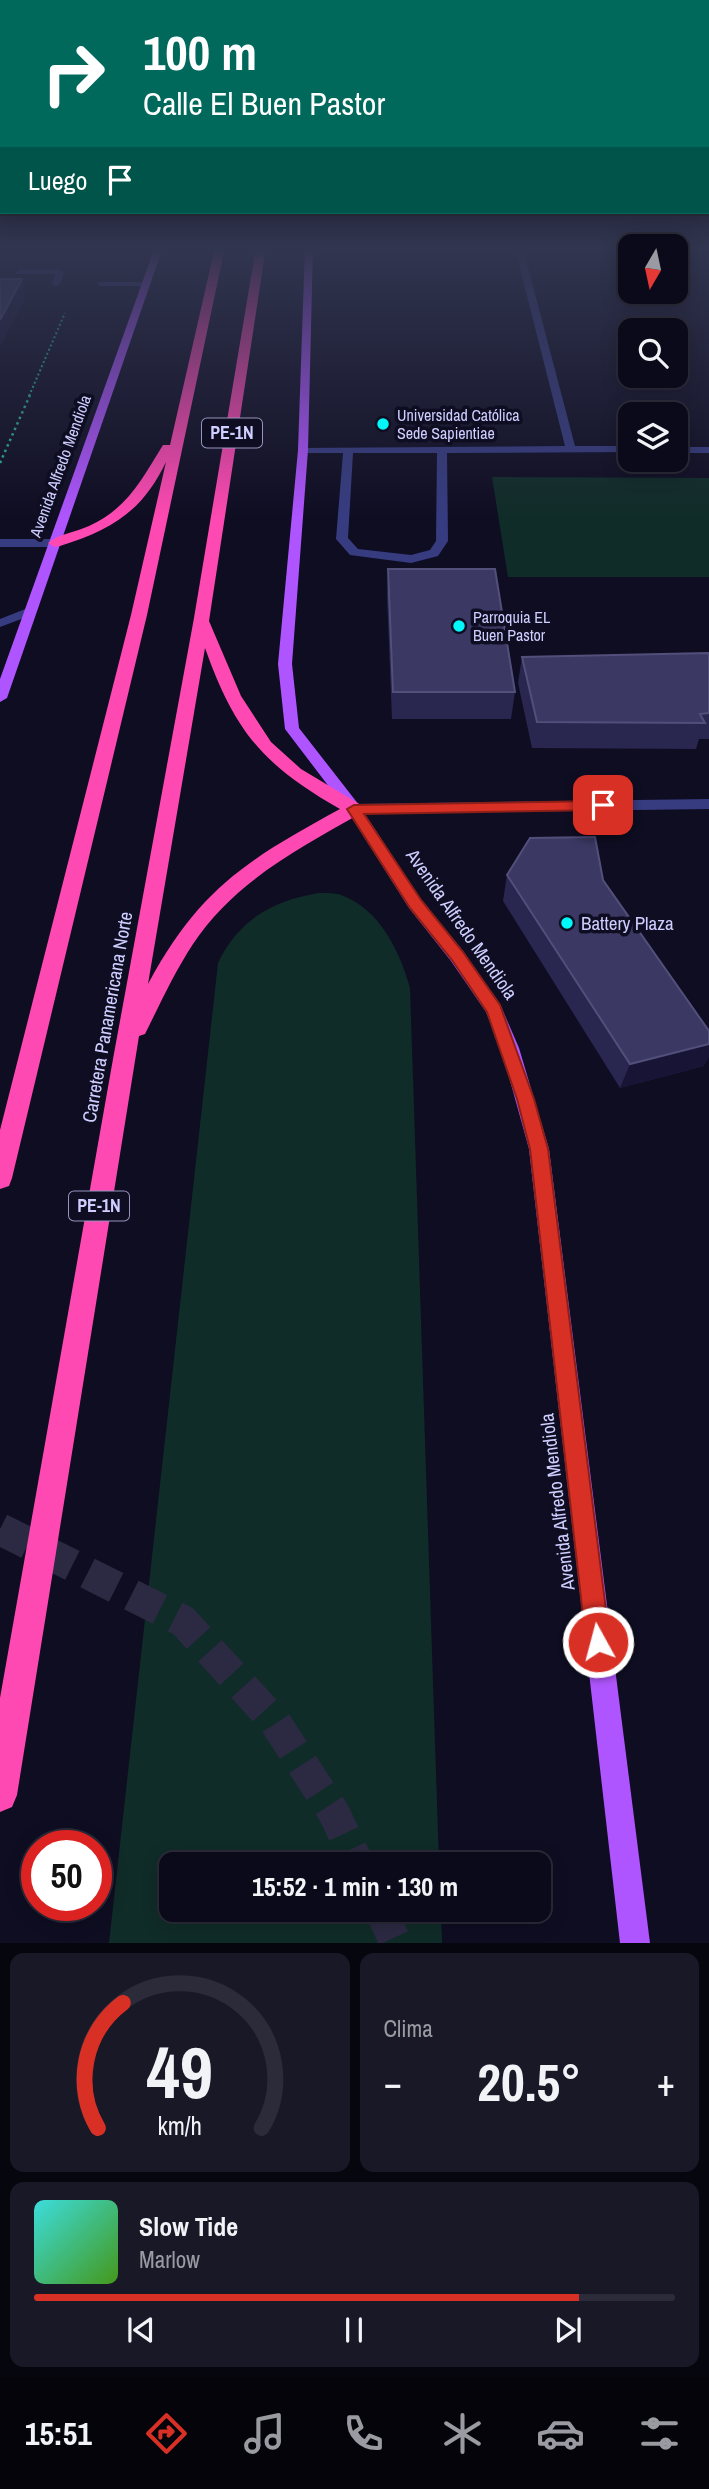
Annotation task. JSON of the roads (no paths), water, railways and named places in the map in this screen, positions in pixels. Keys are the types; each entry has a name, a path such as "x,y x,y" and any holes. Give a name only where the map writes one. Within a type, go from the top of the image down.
{"highway":[{"name":"PE-1N","path":"0,1178 139,615 200,338"},
{"name":"Carretera Panamericana Norte","path":"0,1795 124,1059 202,618 247,338"},
{"path":"55,544 92,533 121,515 153,477 184,411"},
{"path":"124,1059 160,977 205,912 226,891 280,851 354,809 303,779 275,757 231,692 215,661 202,618"}],"main road":[{"name":"Avenida Alfredo Mendiola","path":"0,698 28,612 128,338"},
{"name":"Avenida Alfredo Mendiola","path":"306,338 303,450 285,664 292,729 354,809 415,904 457,956 494,1009 510,1048 539,1149 635,1943"}],"street":[{"path":"543,338 571,449"},
{"path":"303,450 618,450"},
{"path":"348,450 342,539 354,552 411,559 434,553 442,541 442,450"},
{"path":"688,450 709,450"},
{"path":"0,543 55,544"},
{"path":"0,623 28,612"},
{"path":"354,809 709,804"}],"tunnel":[{"path":"0,1529 183,1621 275,1722 334,1813 352,1852"},
{"path":"386,1922 396,1943"}],"place":[{"name":"Universidad Católica Sede Sapientiae","path":"383,424"},
{"name":"Parroquia EL Buen Pastor","path":"459,626"},
{"name":"Battery Plaza","path":"567,923"}]}
